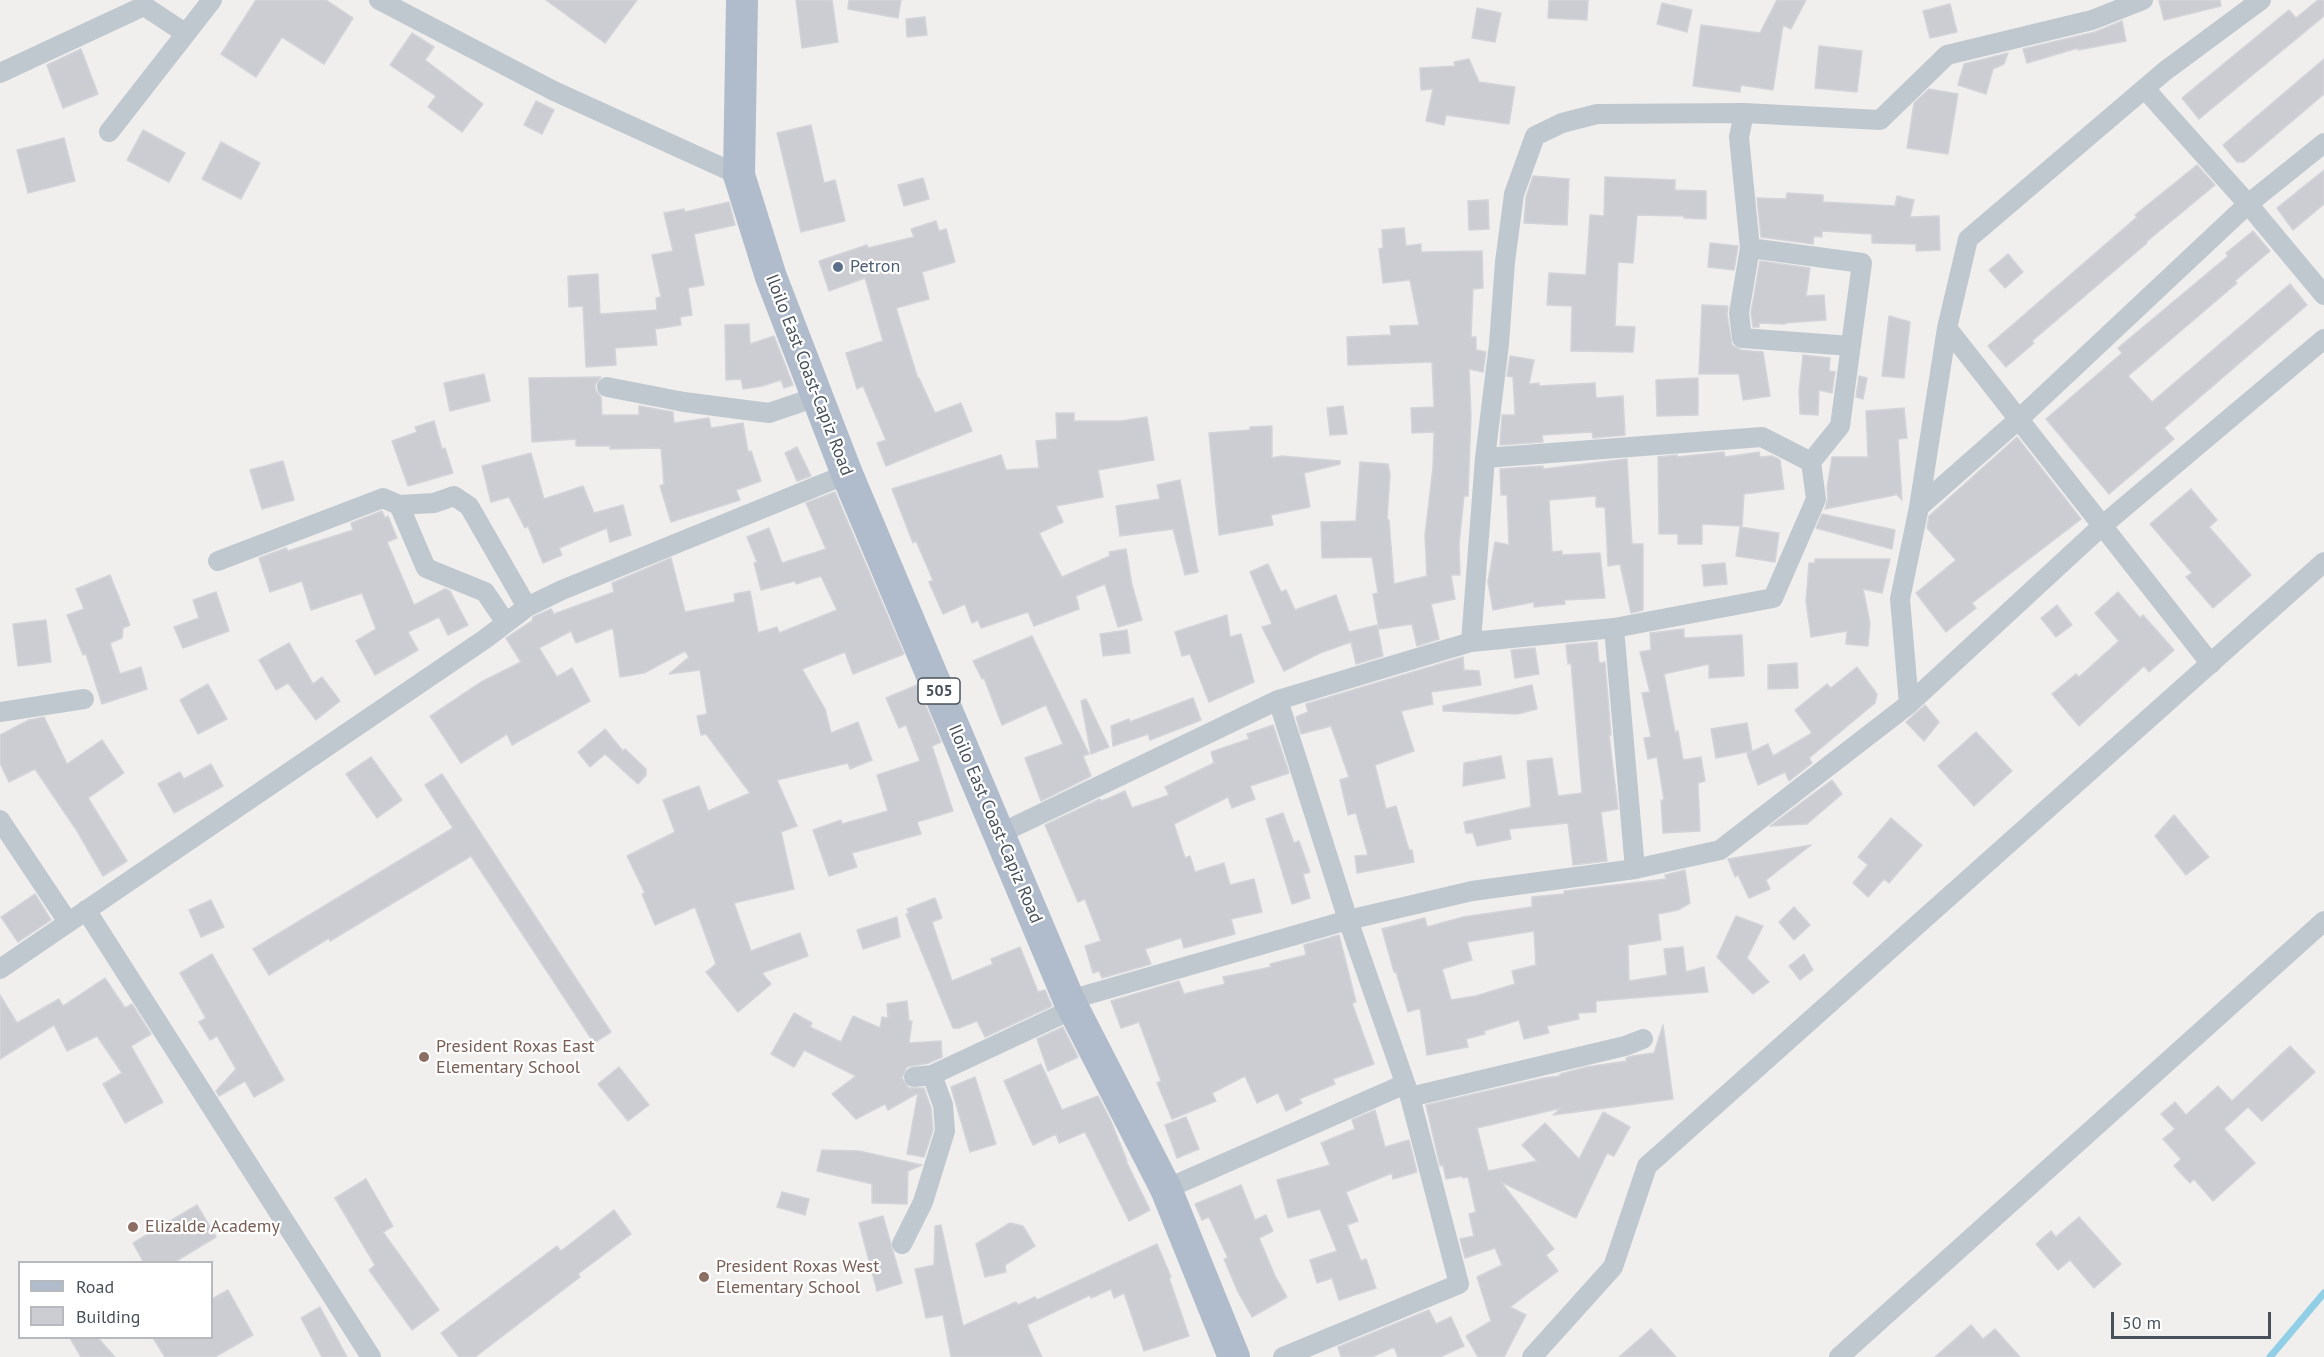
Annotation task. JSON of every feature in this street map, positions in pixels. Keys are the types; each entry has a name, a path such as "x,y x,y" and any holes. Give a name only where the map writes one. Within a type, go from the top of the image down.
{"main road":[{"name":"Iloilo East Coast-Capiz Road","path":"742,0 739,175 771,277 847,474 1071,1004 1166,1189 1234,1357"}],"street":[{"path":"109,132 212,0"},
{"path":"379,0 554,92 739,175"},
{"path":"1471,642 1485,458 1499,344 1505,262 1514,194 1535,136 1562,123 1597,114 1744,113 1880,120 1947,55 2091,20 2143,0"},
{"path":"1909,704 1900,599 1919,507 1947,328 1968,240 2145,89 2261,0"},
{"path":"0,73 144,6 185,33"},
{"path":"2145,89 2248,204 2324,295"},
{"path":"1744,113 1739,137 1750,248 1739,313 1742,338 1851,346"},
{"path":"1919,507 2019,419 2248,204 2324,143"},
{"path":"999,834 1278,700 1471,642 1614,628 1773,598 1816,499 1811,462 1840,426 1862,263 1750,248"},
{"path":"1947,328 2211,664"},
{"path":"902,1244 923,1203 945,1131 943,1106 923,1076 1071,1004 1348,920 1472,891 1635,869 1720,850 1909,704 2103,525 2324,339"},
{"path":"607,387 684,402 769,413 816,397"},
{"path":"1485,458 1762,437 1811,462"},
{"path":"0,969 527,607 562,590 847,474"},
{"path":"218,561 383,498 399,505 434,503 454,496 469,506 527,607"},
{"path":"399,505 426,568 485,592 506,623"},
{"path":"1532,1357 1613,1267 1647,1166 2324,562"},
{"path":"1614,628 1635,869"},
{"path":"0,712 84,699"},
{"path":"1278,700 1348,920 1408,1090 1459,1284 1283,1357"},
{"path":"0,820 68,922"},
{"path":"86,910 371,1357"},
{"path":"1839,1357 2324,921"},
{"path":"1166,1189 1408,1090 1625,1046 1643,1039"}],"building":[{"path":"256,0 326,0 353,18 324,64 282,37 256,77 221,54"},
{"path":"546,0 637,0 605,43"},
{"path":"796,0 832,0 838,42 802,48"},
{"path":"849,0 901,0 898,18 848,9"},
{"path":"1549,0 1588,0 1587,20 1548,18"},
{"path":"1777,0 1806,0 1791,29 1783,25 1773,90 1741,85 1740,92 1693,86 1701,25 1760,33"},
{"path":"2159,0 2220,0 2221,6 2164,20"},
{"path":"2318,0 2324,0 2324,16 2199,119 2182,98 2289,10 2296,18"},
{"path":"1662,3 1692,10 1687,32 1657,24"},
{"path":"1950,4 1957,32 1930,38 1923,11"},
{"path":"1477,8 1501,13 1495,42 1472,38"},
{"path":"925,17 927,35 907,37 906,19"},
{"path":"2122,21 2126,41 2078,50 2078,48 2027,63 2023,49 2095,32"},
{"path":"412,33 434,47 425,60 483,104 462,132 428,107 436,96 390,65"},
{"path":"1819,46 1862,51 1857,92 1815,88"},
{"path":"81,49 98,94 63,108 47,65"},
{"path":"2008,53 2004,64 1993,69 1986,94 1958,85 1964,64"},
{"path":"1469,59 1479,82 1515,87 1509,124 1446,115 1444,125 1426,121 1433,89 1421,90 1420,68 1455,66 1454,62"},
{"path":"2324,59 2324,94 2244,162 2237,162 2223,145"},
{"path":"1929,89 1958,94 1948,154 1907,148 1914,103"},
{"path":"536,101 554,110 542,134 524,125"},
{"path":"811,125 824,183 835,180 845,221 801,232 777,133"},
{"path":"143,130 185,153 169,182 127,160"},
{"path":"64,138 75,181 28,193 17,150"},
{"path":"221,142 260,163 241,199 202,179"},
{"path":"2197,165 2215,185 2032,341 2034,343 2006,367 1988,346 2137,217 2135,215"},
{"path":"2324,170 2324,204 2293,230 2277,208"},
{"path":"1533,176 1569,179 1567,225 1524,223 1526,197"},
{"path":"1605,177 1675,180 1675,190 1706,191 1706,219 1637,215 1633,263 1618,262 1615,326 1635,327 1633,352 1571,351 1572,306 1547,305 1549,273 1586,275 1590,215 1604,216"},
{"path":"923,178 929,199 904,206 898,185"},
{"path":"1787,193 1823,195 1823,202 1895,206 1897,196 1914,200 1910,217 1939,216 1940,250 1916,251 1916,244 1872,243 1872,234 1822,231 1822,237 1814,236 1813,244 1761,237 1757,198 1786,199"},
{"path":"1488,200 1489,229 1469,230 1468,201"},
{"path":"729,202 735,225 694,234 704,285 688,288 692,315 680,317 681,325 655,329 657,345 615,348 616,365 586,367 583,306 569,307 568,276 598,274 600,314 657,310 656,298 661,297 652,255 673,251 664,213 684,209 685,212"},
{"path":"936,221 939,231 946,229 955,262 922,272 929,299 896,308 918,379 935,413 961,403 972,431 886,466 877,443 886,440 863,386 857,389 846,353 883,341 865,278 829,291 819,261 867,245 868,248 914,237 911,229"},
{"path":"1404,228 1406,246 1421,244 1421,252 1482,251 1483,288 1473,289 1471,337 1476,337 1476,350 1486,352 1483,372 1469,369 1471,416 1468,496 1464,496 1459,544 1460,575 1451,575 1455,599 1431,604 1439,639 1417,646 1412,624 1379,629 1373,594 1378,593 1372,557 1322,558 1321,522 1356,521 1360,462 1388,464 1390,475 1387,519 1389,520 1394,584 1427,576 1425,535 1433,467 1434,432 1412,433 1411,408 1434,407 1432,362 1348,365 1347,337 1391,335 1390,326 1419,325 1410,280 1383,283 1379,249 1383,248 1382,230"},
{"path":"2253,231 2270,251 2235,281 2237,283 2128,376 2152,402 2290,284 2307,305 2164,428 2174,439 2109,494 2046,419 2122,353 2118,348 2228,256 2226,253"},
{"path":"1710,243 1738,246 1734,270 1708,267"},
{"path":"2008,254 2023,272 2005,288 1989,270"},
{"path":"1760,261 1810,268 1806,296 1824,295 1826,320 1785,324 1759,323 1759,327 1753,327 1751,313"},
{"path":"1702,305 1728,306 1727,314 1732,345 1741,350 1763,352 1770,396 1743,400 1739,374 1699,374"},
{"path":"1889,316 1910,322 1904,378 1882,376"},
{"path":"749,324 750,344 774,336 793,385 784,388 781,380 743,389 741,379 726,380 725,325"},
{"path":"1803,355 1830,358 1829,371 1835,372 1832,393 1819,390 1818,415 1800,414 1799,391"},
{"path":"1510,356 1534,360 1529,384 1539,383 1539,386 1595,383 1596,398 1623,396 1625,435 1593,438 1592,432 1542,435 1543,442 1500,445 1502,415 1515,415 1513,377 1507,376"},
{"path":"484,374 490,401 450,411 444,383"},
{"path":"1859,376 1867,378 1863,399 1856,397"},
{"path":"601,377 595,385 601,397 602,415 639,415 639,406 673,412 674,423 709,418 711,428 743,423 748,452 751,451 761,481 736,490 740,500 671,522 660,486 664,484 661,448 610,449 610,446 576,446 576,439 532,442 529,378"},
{"path":"1698,378 1698,415 1657,416 1656,380"},
{"path":"1343,406 1347,434 1330,435 1327,408"},
{"path":"1904,408 1907,438 1898,439 1902,500 1895,493 1895,495 1825,509 1832,457 1868,457 1866,411"},
{"path":"1056,413 1074,413 1074,421 1121,421 1147,417 1154,460 1098,470 1103,497 1056,506 1063,522 1039,533 1062,577 1110,556 1109,552 1126,549 1132,585 1142,620 1118,627 1105,584 1076,596 1079,609 1034,626 1028,612 981,628 978,620 972,623 965,604 943,614 929,582 933,580 916,541 913,543 892,489 1001,455 1006,470 1039,468 1036,441 1057,439"},
{"path":"434,421 442,449 445,448 453,473 408,486 392,441 417,432 415,427"},
{"path":"1272,426 1272,458 1282,456 1340,461 1340,464 1304,473 1310,507 1271,515 1273,525 1219,535 1209,433"},
{"path":"2017,437 2081,519 1972,603 1976,608 1946,632 1916,593 1956,560 1927,528 1929,516"},
{"path":"797,447 811,476 797,481 785,453"},
{"path":"1724,452 1725,457 1759,452 1760,457 1772,456 1780,460 1784,489 1744,494 1742,526 1702,524 1702,544 1678,544 1678,534 1659,534 1658,457"},
{"path":"531,453 544,499 583,486 594,513 623,505 631,535 610,542 607,528 559,548 562,555 543,563 528,526 525,528 509,497 491,502 482,466"},
{"path":"1627,459 1632,544 1643,544 1643,610 1631,613 1620,564 1608,566 1605,507 1596,507 1596,496 1549,500 1552,552 1562,551 1562,555 1600,553 1605,598 1564,600 1565,604 1534,607 1534,602 1493,610 1488,582 1495,542 1509,545 1507,495 1501,495 1500,469 1543,466 1543,469"},
{"path":"283,461 294,500 262,509 250,470"},
{"path":"1180,480 1198,572 1185,575 1173,529 1120,536 1116,506 1160,499 1157,485"},
{"path":"2191,489 2217,520 2209,527 2251,575 2213,608 2186,577 2192,573 2150,524"},
{"path":"835,492 904,654 853,674 845,652 802,669 825,709 831,733 858,722 872,760 850,769 848,763 777,780 797,826 781,832 794,889 734,903 751,951 800,933 808,956 762,973 771,984 738,1012 706,972 716,964 695,907 655,925 642,894 645,893 627,856 675,832 663,800 699,786 708,811 750,793 706,734 701,735 697,716 707,714 700,670 669,674 689,657 685,651 644,673 620,677 613,628 576,643 571,631 539,648 557,677 572,668 590,701 512,745 507,734 461,763 430,716 481,682 521,662 506,638 532,621 533,617 551,609 554,614 614,592 612,583 671,558 685,612 735,602 734,594 750,591 758,633 777,627 779,633 837,610 821,576 796,584 795,581 761,590 754,563 757,562 747,537 769,528 782,563 826,549 806,503"},
{"path":"382,511 385,518 388,516 397,538 387,542 414,605 445,589 450,591 468,625 448,635 439,617 408,632 418,650 375,675 356,641 376,629 362,593 311,610 302,581 270,592 259,558 286,548 288,551 353,530 351,523"},
{"path":"1822,514 1895,530 1892,549 1816,528"},
{"path":"1740,527 1779,533 1775,562 1736,556"},
{"path":"1815,559 1890,559 1882,593 1863,589 1870,623 1868,646 1846,644 1847,631 1811,637 1806,601 1809,563 1815,563"},
{"path":"1725,563 1727,584 1704,586 1702,565"},
{"path":"1268,564 1281,592 1286,590 1295,610 1336,595 1349,632 1377,625 1383,656 1356,664 1351,642 1320,653 1284,671 1262,627 1272,624 1250,572"},
{"path":"110,575 130,625 123,628 122,638 110,643 120,674 141,667 147,689 102,704 86,654 83,655 67,615 84,609 76,589"},
{"path":"216,592 229,631 183,648 174,627 199,618 193,600"},
{"path":"2118,592 2140,618 2143,615 2174,650 2149,672 2144,666 2079,726 2052,694 2076,674 2079,677 2119,641 2095,613"},
{"path":"2057,605 2072,625 2056,637 2041,618"},
{"path":"1227,615 1230,637 1241,634 1254,682 1209,702 1190,654 1182,656 1175,632"},
{"path":"46,620 51,662 18,666 13,624"},
{"path":"1684,629 1684,638 1742,635 1744,676 1709,678 1709,664 1664,674 1683,760 1701,757 1705,781 1698,783 1700,831 1663,833 1661,800 1664,800 1657,757 1648,759 1644,738 1651,737 1642,693 1650,692 1640,652 1651,650 1650,633"},
{"path":"1127,630 1130,653 1103,656 1100,634"},
{"path":"1032,636 1089,754 1083,756 1091,776 1041,801 1025,758 1063,744 1046,705 1002,725 984,678 982,679 973,661"},
{"path":"1597,642 1599,663 1605,662 1611,735 1609,735 1618,809 1601,812 1607,861 1573,865 1568,823 1509,829 1511,839 1477,846 1473,833 1466,833 1464,822 1531,807 1527,761 1552,758 1558,796 1582,793 1571,663 1568,664 1566,645"},
{"path":"289,643 313,684 322,677 340,701 316,720 288,683 276,690 259,660"},
{"path":"1535,648 1539,674 1515,678 1511,650"},
{"path":"1463,657 1464,670 1479,671 1481,685 1431,692 1433,704 1401,711 1414,751 1375,765 1386,809 1396,806 1414,862 1357,873 1355,856 1368,855 1356,813 1348,815 1340,780 1349,777 1331,726 1301,734 1296,717 1308,712 1306,704"},
{"path":"1797,663 1798,688 1768,689 1768,665"},
{"path":"1857,667 1877,694 1875,703 1809,758 1812,763 1789,781 1785,772 1758,785 1747,754 1768,744 1773,756 1812,733 1795,710 1827,684 1831,688"},
{"path":"208,684 227,719 198,734 180,700"},
{"path":"917,685 941,742 932,746 953,811 917,822 921,834 852,853 857,867 829,876 813,830 841,820 842,824 888,811 877,775 920,761 906,725 899,728 886,698"},
{"path":"1532,685 1537,709 1517,714 1443,711 1443,706"},
{"path":"1193,698 1201,720 1150,740 1148,734 1113,746 1111,726 1129,719 1130,722"},
{"path":"1086,699 1109,747 1091,754 1081,701"},
{"path":"1925,705 1939,722 1924,741 1906,722"},
{"path":"44,717 67,764 102,740 124,773 88,798 127,861 103,876 77,831 35,769 9,782 0,763 0,735 29,720"},
{"path":"1747,723 1752,751 1716,758 1711,729"},
{"path":"1273,725 1289,773 1250,786 1255,799 1232,808 1228,797 1174,824 1185,858 1190,856 1195,872 1224,863 1230,885 1254,879 1262,912 1231,919 1235,934 1184,948 1181,938 1145,949 1151,964 1102,978 1099,971 1093,973 1085,946 1101,941 1085,899 1078,902 1045,825 1100,799 1100,801 1107,799 1125,791 1132,808 1169,795 1165,787 1214,763 1211,752 1249,739 1247,734"},
{"path":"605,729 623,751 625,749 646,769 646,775 638,784 605,754 590,767 578,752"},
{"path":"1976,732 2012,771 1974,806 1938,766"},
{"path":"1501,756 1505,778 1463,786 1464,763"},
{"path":"371,757 402,800 377,818 346,774"},
{"path":"211,764 223,786 174,813 158,784 180,772 184,779"},
{"path":"442,774 611,1032 594,1043 471,856 269,975 253,949 453,828 425,785"},
{"path":"1832,780 1842,794 1807,824 1770,826"},
{"path":"1283,813 1294,843 1299,841 1310,872 1303,874 1310,898 1292,904 1266,819"},
{"path":"2174,815 2209,857 2186,875 2155,836"},
{"path":"1891,818 1922,845 1889,883 1884,879 1868,897 1853,883 1868,865 1858,857"},
{"path":"1811,845 1766,880 1770,889 1749,898 1738,875 1735,877 1728,859"},
{"path":"1685,870 1690,903 1678,910 1658,914 1661,940 1628,945 1629,981 1667,975 1664,949 1683,947 1686,972 1704,967 1708,992 1596,1001 1596,1012 1578,1013 1579,1019 1547,1026 1549,1033 1524,1039 1519,1020 1466,1039 1468,1047 1427,1055 1420,1008 1408,1012 1382,929 1425,918 1427,927 1463,917 1532,907 1532,897 1666,879 1665,875","holes":["1534,931 1536,965 1512,971 1515,984 1476,996 1451,1000 1442,969 1472,960 1467,942"]},
{"path":"35,894 51,920 18,942 1,917"},
{"path":"935,898 942,918 932,922 952,981 993,964 991,959 1020,947 1038,992 1045,990 1052,1006 985,1037 977,1021 953,1028 906,914 909,913 907,909"},
{"path":"211,900 224,927 201,937 189,910"},
{"path":"1794,907 1810,925 1794,940 1779,922"},
{"path":"1736,916 1763,926 1747,958 1769,982 1753,994 1717,957"},
{"path":"897,917 900,937 863,949 857,930"},
{"path":"1339,935 1356,1002 1352,1003 1374,1064 1333,1079 1335,1084 1299,1099 1302,1103 1286,1111 1278,1093 1257,1103 1245,1076 1212,1093 1216,1101 1172,1119 1157,1083 1161,1081 1139,1022 1121,1028 1111,1001 1179,981 1184,994 1225,984 1223,977 1271,967 1270,964 1306,955 1304,945"},
{"path":"212,954 284,1080 254,1097 245,1081 219,1096 216,1091 236,1069 217,1036 210,1040 199,1022 206,1018 180,973"},
{"path":"1804,954 1813,970 1800,980 1789,966"},
{"path":"105,978 125,1008 132,1004 151,1034 131,1046 163,1102 125,1123 103,1084 122,1073 97,1036 67,1051 54,1025 0,1059 0,995 17,1023 59,999 63,1006"},
{"path":"907,1001 909,1021 912,1021 909,1043 941,1041 942,1057 929,1063 907,1067 902,1078 909,1088 924,1088 931,1108 933,1130 924,1157 907,1154 918,1093 888,1110 885,1104 856,1119 832,1094 856,1076 804,1050 794,1067 771,1054 794,1013 812,1023 810,1027 841,1042 853,1016 880,1028 882,1017 888,1018 887,1004"},
{"path":"1663,1025 1673,1099 1553,1115 1561,1108 1477,1128 1488,1171 1537,1161 1522,1145 1545,1123 1579,1159 1603,1112 1630,1127 1614,1156 1607,1153 1576,1218 1501,1182 1554,1249 1546,1255 1558,1271 1510,1307 1526,1315 1504,1357 1478,1357 1466,1336 1491,1321 1477,1277 1502,1265 1495,1248 1465,1258 1460,1239 1474,1236 1469,1214 1476,1212 1468,1177 1446,1179 1443,1165 1440,1166 1426,1105 1560,1076 1560,1074 1587,1067 1627,1061 1626,1058 1632,1056 1654,1053"},
{"path":"1063,1027 1078,1057 1048,1071 1037,1039"},
{"path":"2290,1046 2315,1072 2262,1121 2248,1107 2224,1129 2255,1163 2213,1201 2194,1179 2190,1183 2174,1166 2181,1159 2163,1139 2175,1129 2161,1114 2175,1102 2186,1115 2218,1086 2232,1101"},
{"path":"1041,1064 1062,1110 1098,1096 1150,1210 1129,1221 1085,1132 1059,1143 1056,1134 1033,1145 1004,1081"},
{"path":"619,1067 649,1105 628,1121 598,1084"},
{"path":"975,1077 996,1144 970,1152 951,1087"},
{"path":"1375,1110 1385,1147 1409,1140 1417,1172 1393,1179 1392,1173 1346,1192 1358,1221 1347,1225 1361,1261 1366,1259 1376,1288 1339,1300 1332,1278 1317,1283 1310,1260 1337,1251 1320,1209 1288,1218 1277,1180 1330,1165 1321,1143 1355,1129 1352,1120"},
{"path":"1186,1117 1199,1149 1177,1158 1165,1125"},
{"path":"822,1150 859,1151 922,1165 908,1171 907,1204 872,1203 872,1184 817,1171"},
{"path":"366,1179 393,1226 383,1232 439,1310 412,1330 369,1270 375,1265 335,1198"},
{"path":"1241,1185 1255,1220 1266,1215 1273,1231 1259,1238 1275,1276 1287,1297 1252,1317 1238,1292 1224,1259 1228,1258 1209,1217 1202,1220 1195,1204"},
{"path":"782,1192 809,1199 805,1215 777,1207"},
{"path":"197,1205 216,1237 176,1261 143,1261 133,1243"},
{"path":"614,1210 631,1234 578,1274 580,1277 475,1357 459,1357 441,1333 557,1246 561,1251"},
{"path":"883,1216 902,1283 877,1291 859,1223"},
{"path":"2079,1217 2121,1264 2094,1288 2070,1260 2058,1270 2036,1244 2051,1231 2056,1237"},
{"path":"1010,1223 1023,1226 1035,1246 1005,1265 1006,1272 985,1277 976,1244"},
{"path":"941,1225 963,1326 1016,1302 1018,1305 1035,1297 1037,1300 1157,1244 1171,1277 1169,1278 1189,1336 1144,1351 1124,1293 1114,1298 1111,1289 1091,1298 1090,1295 1027,1325 1042,1357 951,1357 943,1315 926,1318 915,1269 934,1265 935,1226"},
{"path":"228,1290 253,1335 215,1357 165,1357 154,1339 213,1339 213,1298"},
{"path":"320,1307 347,1357 322,1357 301,1318"},
{"path":"1429,1310 1436,1324 1451,1317 1464,1346 1440,1357 1398,1357 1394,1347 1372,1357 1341,1357 1338,1347"},
{"path":"1971,1325 1983,1339 1995,1329 2020,1357 1935,1357"},
{"path":"1651,1329 1676,1357 1619,1357"},
{"path":"71,1339 99,1339 115,1357 81,1357"}],"waterway":[{"path":"2270,1357 2324,1293"}],"place":[{"name":"Petron","path":"838,267"},
{"name":"President Roxas East Elementary School","path":"424,1057"},
{"name":"Elizalde Academy","path":"133,1227"},
{"name":"President Roxas West Elementary School","path":"704,1277"}]}
